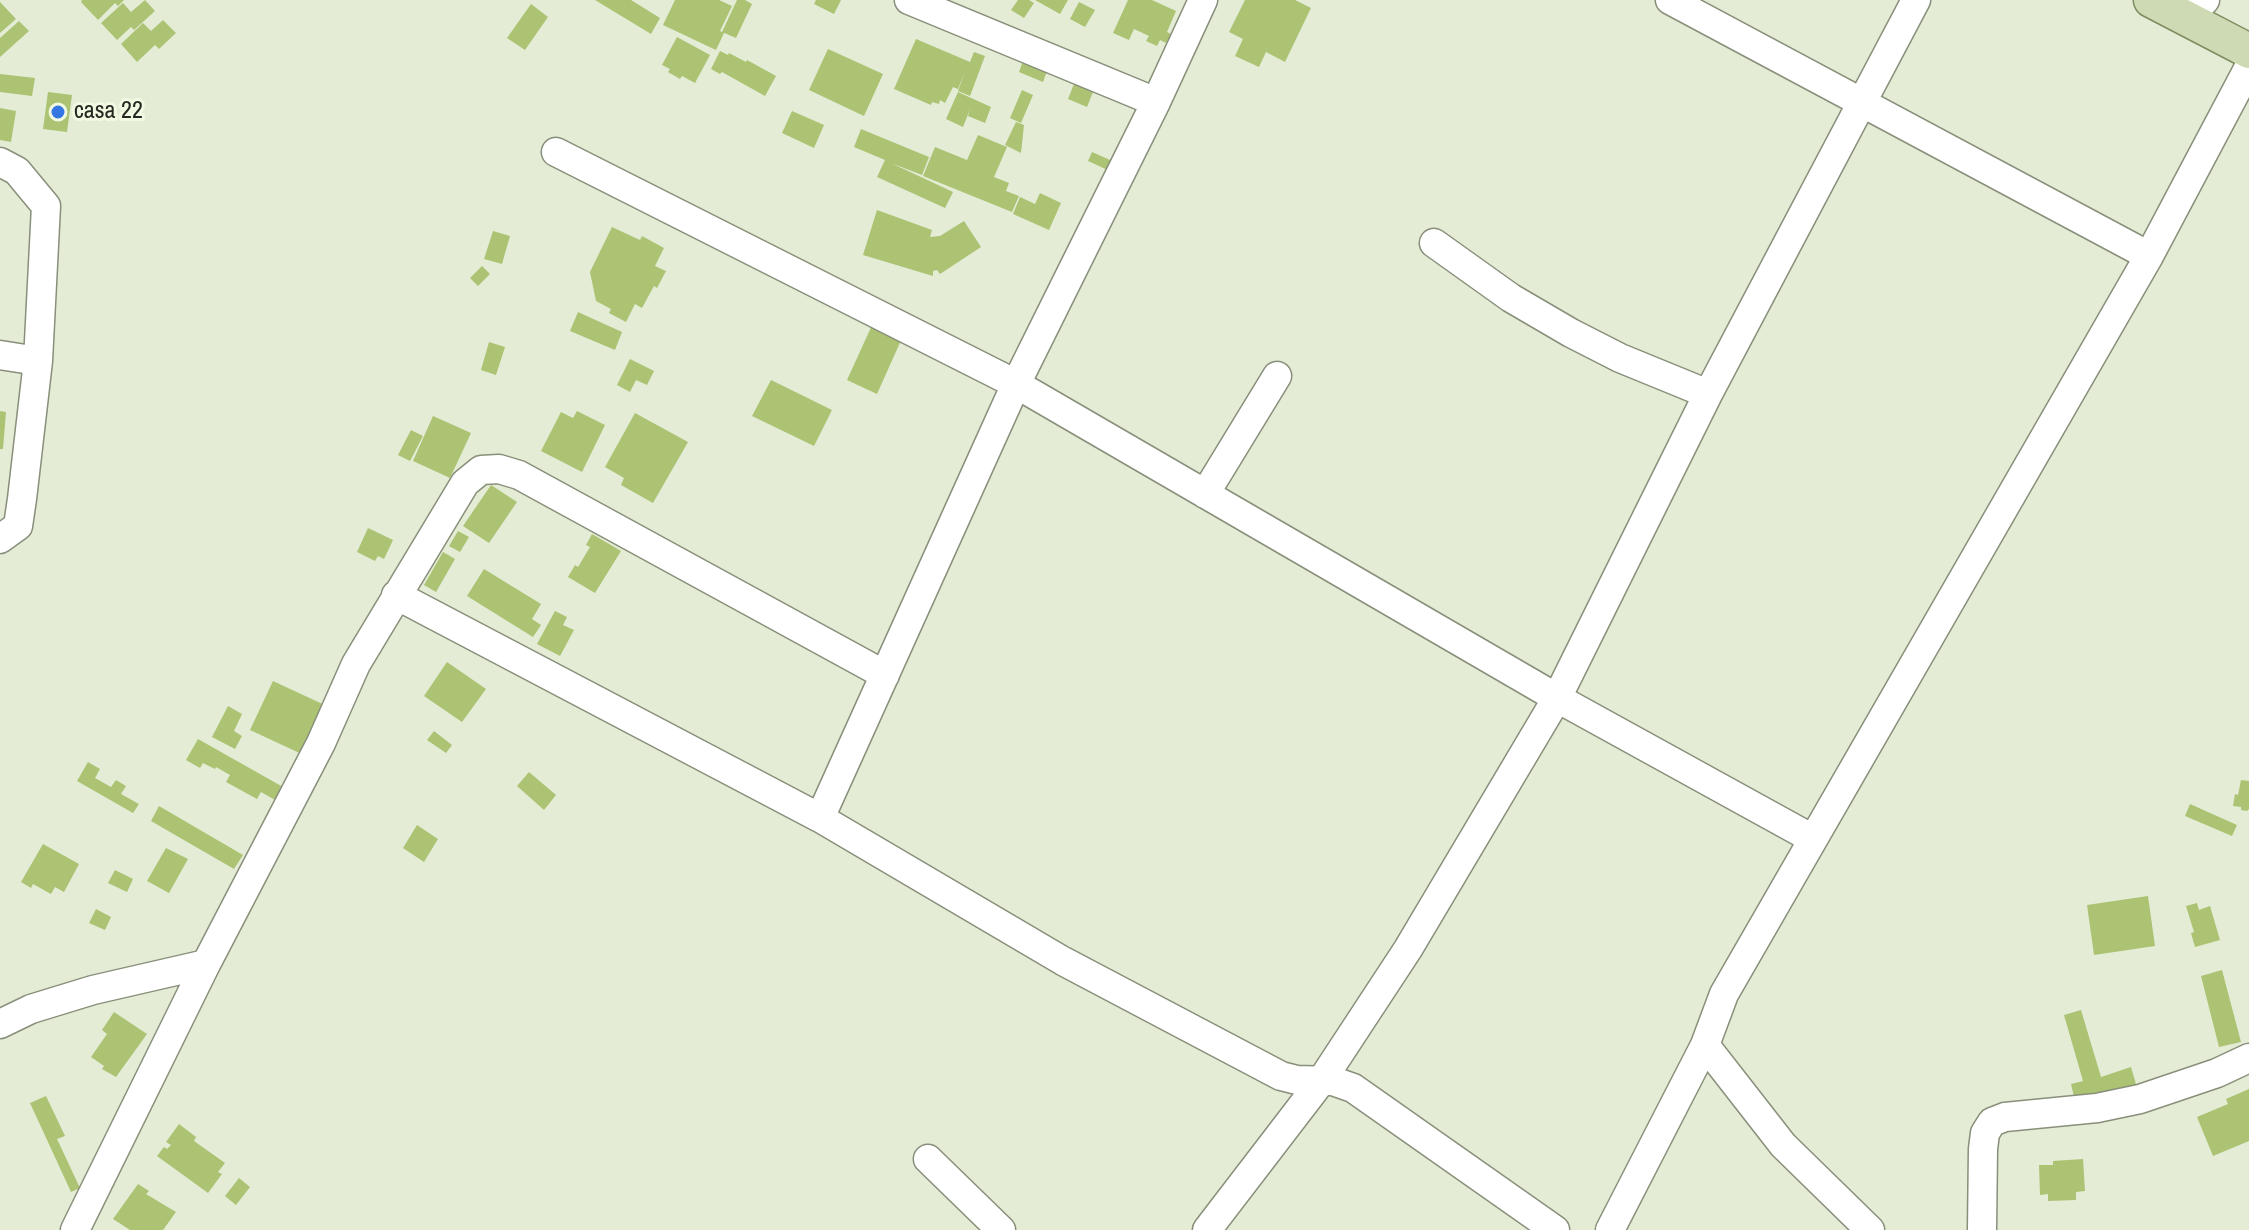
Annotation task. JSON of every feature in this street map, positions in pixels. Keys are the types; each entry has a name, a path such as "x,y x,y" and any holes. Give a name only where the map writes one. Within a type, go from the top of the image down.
{"main road":[{"path":"2151,0 2196,10 2249,51"}],"street":[{"path":"909,0 1156,102"},
{"path":"820,818 1016,384 1156,102 1203,0"},
{"path":"1670,0 2149,256"},
{"path":"1207,1230 1322,1080 1408,949 1557,698 1708,394 1916,0"},
{"path":"1610,1230 1705,1045 1724,994 2149,256 2249,67"},
{"path":"556,152 1016,384 1557,698 1813,839"},
{"path":"0,162 17,171 46,206 38,361 18,526 0,539"},
{"path":"1434,243 1511,298 1571,333 1620,358 1708,394"},
{"path":"0,355 38,361"},
{"path":"1205,494 1277,376"},
{"path":"75,1230 206,964 321,743 356,664 465,483 481,470 499,469 519,475 885,675"},
{"path":"396,595 820,818 1063,961 1281,1076 1342,1083 1353,1088 1555,1230"},
{"path":"0,1024 31,1009 93,990 206,964"},
{"path":"1705,1045 1783,1145 1870,1230"},
{"path":"1982,1230 1983,1149 1985,1133 1992,1122 2005,1117 2097,1108 2140,1099 2217,1073 2249,1058"},
{"path":"928,1159 1001,1230"}],"building":[{"path":"82,0 124,0 118,6 115,3 98,20"},
{"path":"145,0 155,11 117,40 101,23 123,3 131,12"},
{"path":"595,0 631,0 660,18 651,34"},
{"path":"675,0 719,0 732,6 720,31 724,33 716,50 663,25"},
{"path":"737,0 752,4 736,38 722,32"},
{"path":"816,0 841,0 834,14 814,4"},
{"path":"1018,0 1034,3 1024,18 1011,10"},
{"path":"1035,0 1068,0 1060,14"},
{"path":"1128,0 1152,0 1176,11 1166,43 1160,40 1157,46 1146,41 1149,36 1134,29 1129,40 1113,33"},
{"path":"1245,0 1295,0 1311,8 1285,62 1266,52 1259,67 1235,56 1243,39 1229,32"},
{"path":"0,2 16,19 0,33"},
{"path":"1079,2 1095,10 1085,27 1070,19"},
{"path":"531,4 548,17 525,50 507,38"},
{"path":"163,20 176,33 159,49 155,45 137,62 121,44 143,23 151,31"},
{"path":"19,21 29,31 0,57 0,38"},
{"path":"677,37 710,55 695,83 682,76 680,79 662,65"},
{"path":"916,39 970,62 974,52 985,56 970,96 958,91 965,71 958,89 953,87 945,103 940,100 939,104 932,102 931,105 894,89"},
{"path":"828,49 883,74 864,116 809,90"},
{"path":"720,51 747,60 776,76 765,96 711,69"},
{"path":"1023,61 1047,71 1043,82 1019,72"},
{"path":"0,74 35,78 32,96 0,92"},
{"path":"1076,79 1095,87 1087,107 1068,99"},
{"path":"1022,90 1033,95 1021,123 1010,118"},
{"name":"casa 22","path":"48,92 72,95 67,132 43,129"},
{"path":"958,92 991,107 985,123 968,116 971,107 963,127 946,119"},
{"path":"0,108 16,111 11,142 0,140"},
{"path":"792,111 824,125 814,148 782,133"},
{"path":"1016,122 1024,125 1021,153 1005,145"},
{"path":"861,129 929,157 922,175 891,163 953,192 945,208 877,177 885,160 854,147"},
{"path":"978,135 1007,147 994,177 1009,183 1006,191 1019,196 1012,212 923,176 935,147 967,160"},
{"path":"1092,152 1117,163 1112,172 1088,161"},
{"path":"1040,193 1061,203 1049,230 1013,214 1020,197 1035,204"},
{"path":"877,210 932,230 930,237 940,236 964,221 981,247 940,274 937,270 933,271 933,276 863,255"},
{"path":"612,227 640,240 642,236 664,248 655,266 666,271 642,308 635,304 626,322 596,301 590,272"},
{"path":"493,231 510,236 502,264 484,259"},
{"path":"482,266 490,274 478,286 470,278"},
{"path":"578,312 622,332 615,350 570,331"},
{"path":"873,323 903,336 877,394 847,380"},
{"path":"489,342 505,347 496,375 481,370"},
{"path":"630,359 654,371 647,385 636,380 630,392 617,385"},
{"path":"771,380 832,410 814,446 752,416"},
{"path":"0,411 6,412 3,449 0,449"},
{"path":"577,411 605,425 582,472 541,451 561,412 573,418"},
{"path":"635,413 688,442 653,503 621,485 624,478 605,467"},
{"path":"433,416 471,433 450,478 413,461"},
{"path":"411,430 423,436 410,461 398,455"},
{"path":"491,485 517,502 489,543 463,526"},
{"path":"368,528 393,540 384,559 378,556 375,561 357,552"},
{"path":"458,531 469,537 460,552 449,546"},
{"path":"592,534 621,551 595,593 568,577 590,547 586,545"},
{"path":"443,552 455,559 436,592 424,585"},
{"path":"484,569 541,604 532,619 541,625 533,637 467,596"},
{"path":"555,611 567,617 563,625 574,630 560,656 537,644"},
{"path":"447,662 486,689 462,722 424,696"},
{"path":"273,681 329,707 306,756 250,730"},
{"path":"228,706 242,714 234,731 242,736 235,749 212,737"},
{"path":"434,731 452,745 446,753 427,740"},
{"path":"198,739 283,787 275,800 261,792 257,799 226,782 230,775 216,767 203,763 200,768 186,760"},
{"path":"88,762 100,769 95,778 111,787 116,780 126,786 121,794 139,804 133,813 77,781"},
{"path":"529,772 556,795 544,810 517,786"},
{"path":"2241,780 2249,781 2247,811 2233,806"},
{"path":"2190,804 2237,825 2232,836 2185,816"},
{"path":"159,806 243,855 234,869 151,821"},
{"path":"417,825 438,839 424,862 403,848"},
{"path":"43,844 79,864 64,892 55,887 51,894 33,884 31,888 21,882"},
{"path":"166,848 188,859 169,893 147,881"},
{"path":"115,870 133,879 127,892 108,883"},
{"path":"2148,896 2155,946 2094,955 2087,905"},
{"path":"2197,903 2199,910 2210,906 2220,940 2195,947 2186,906"},
{"path":"96,909 111,917 105,930 89,923"},
{"path":"2222,970 2241,1042 2219,1047 2201,976"},
{"path":"2081,1010 2101,1077 2131,1067 2138,1091 2090,1105 2086,1094 2074,1097 2071,1084 2083,1081 2064,1015"},
{"path":"114,1012 147,1034 116,1077 102,1069 104,1066 91,1057 107,1034 102,1030"},
{"path":"2249,1089 2249,1141 2213,1156 2197,1117 2228,1104 2226,1099"},
{"path":"46,1096 65,1136 57,1139 80,1188 71,1192 30,1103"},
{"path":"179,1124 196,1137 194,1141 225,1163 218,1172 222,1174 208,1193 157,1156 164,1147 167,1149 171,1145 166,1142"},
{"path":"2083,1159 2085,1191 2076,1192 2076,1200 2048,1201 2048,1194 2040,1195 2039,1165"},
{"path":"239,1178 250,1187 236,1205 225,1196"},
{"path":"138,1184 149,1191 146,1194 176,1212 163,1230 130,1230 113,1219"}],"place":[{"name":"casa 22","path":"58,112"}]}
